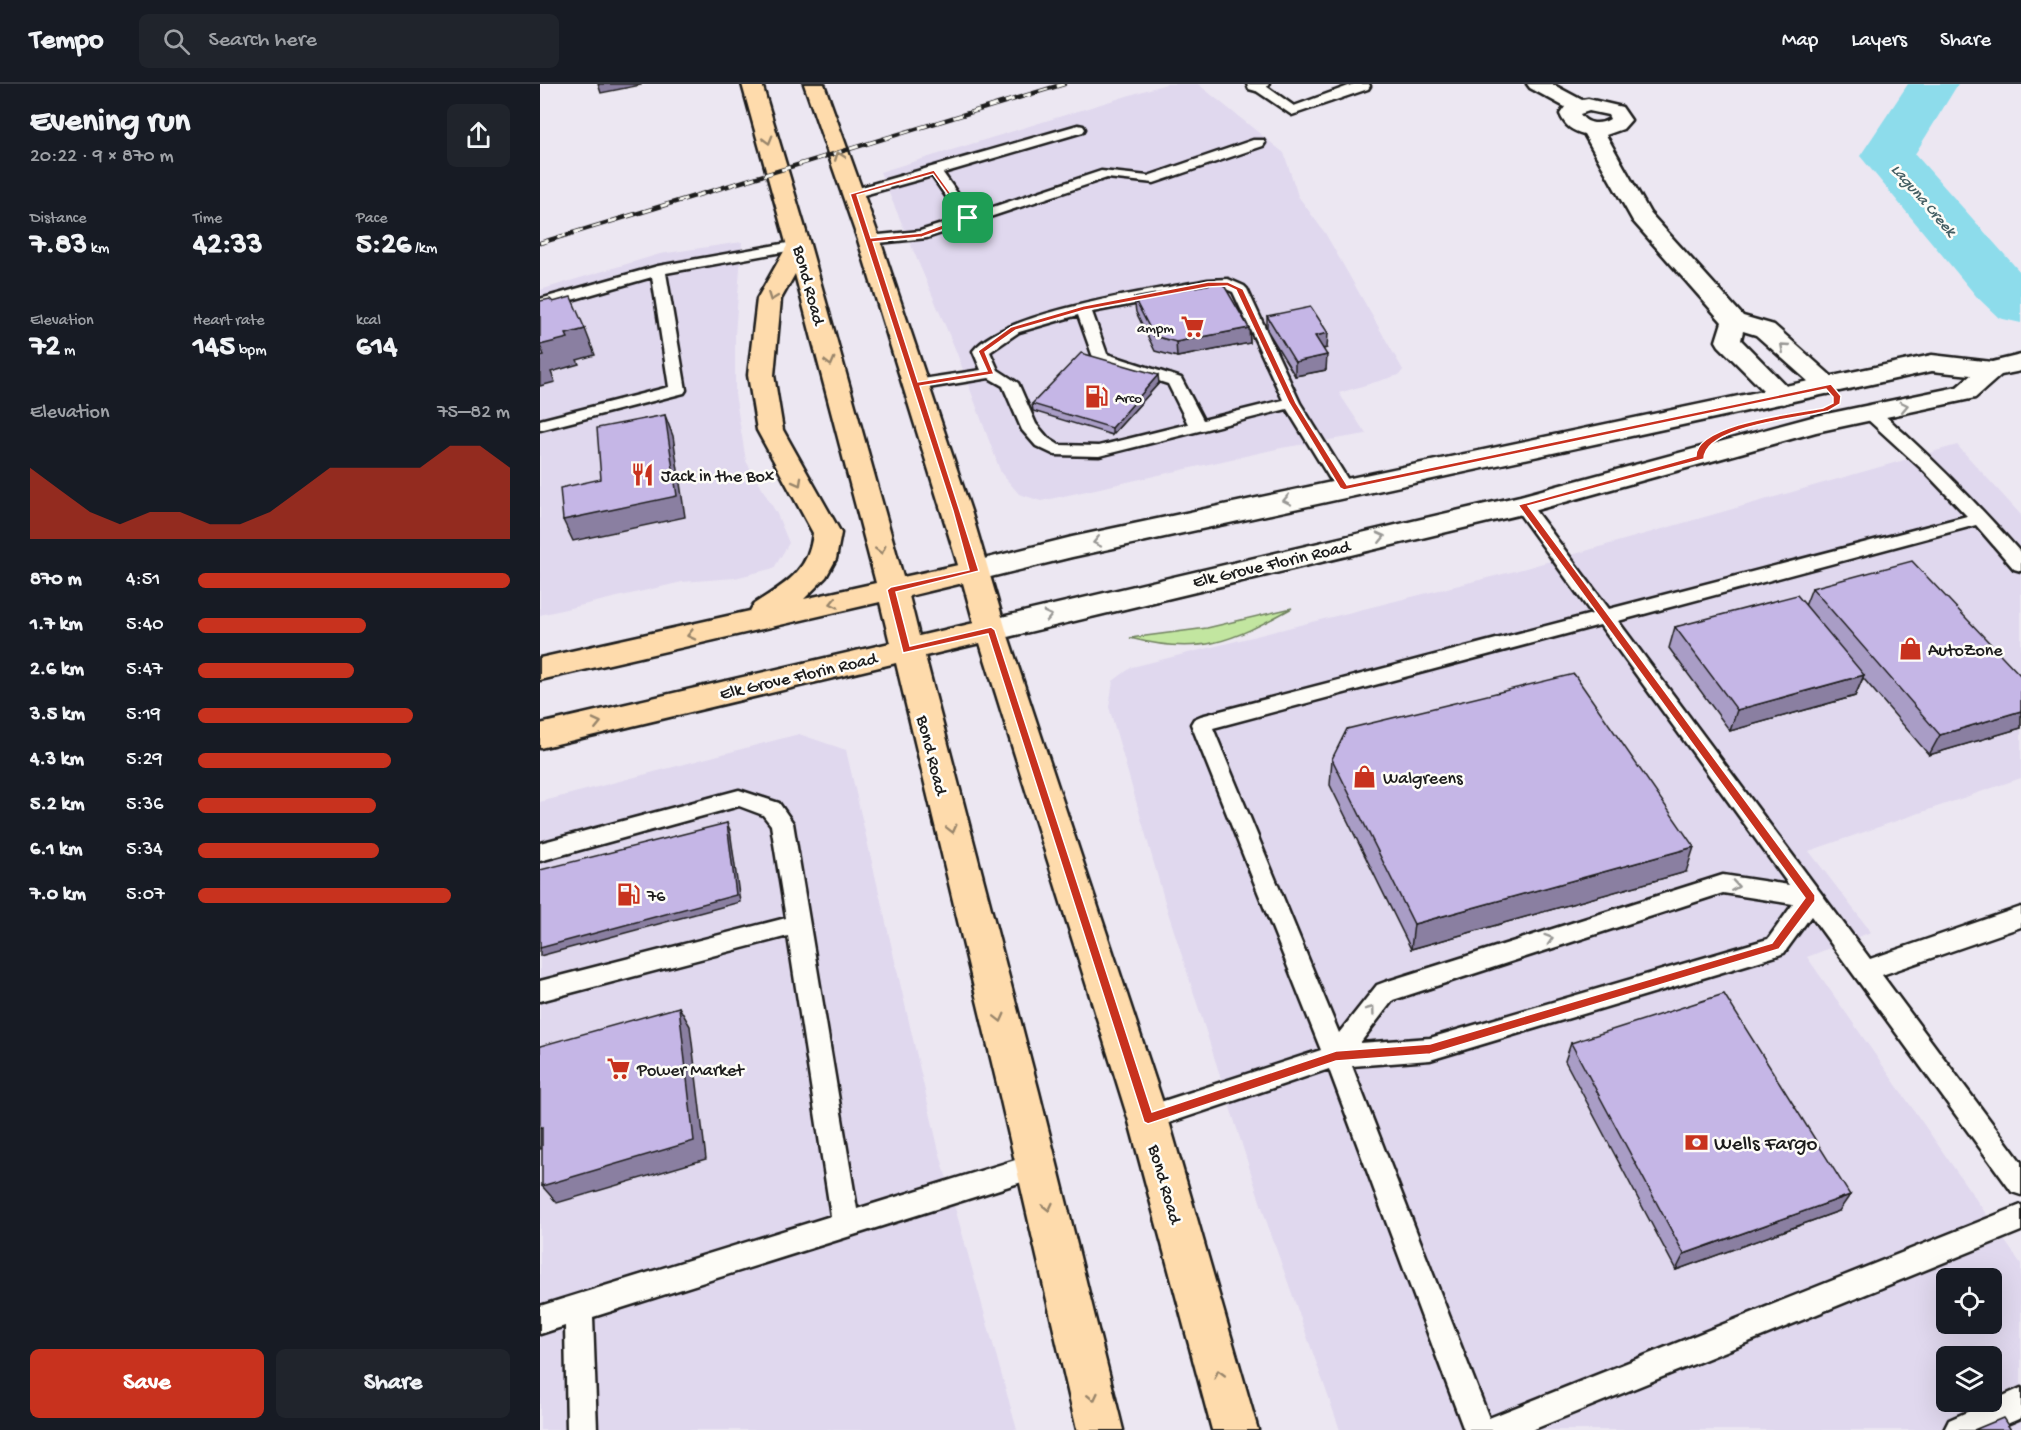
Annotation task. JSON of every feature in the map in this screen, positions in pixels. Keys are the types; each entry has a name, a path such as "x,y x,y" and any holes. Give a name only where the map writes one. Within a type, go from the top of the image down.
{"main road":[{"name":"Bond Road","path":"752,84 799,245 891,590 1038,1165 1100,1430"},
{"path":"1537,84 1595,101 1615,111 1621,120 1612,127 1592,129 1575,123 1570,118 1570,114 1595,101"},
{"name":"Bond Road","path":"812,88 870,240 991,630 1148,1118 1234,1430"},
{"path":"1592,129 1641,216 1734,321 1765,330 1837,396 1837,404 1825,410 1727,430 1710,439 1702,447 1699,454 1701,457"},
{"path":"748,622 802,587 826,554 827,533 770,430 761,375 769,299 799,245"},
{"path":"1734,321 1728,341 1783,396"},
{"name":"Elk Grove Florin Road","path":"540,669 1053,551 1932,363 1992,370 2021,363"},
{"name":"Elk Grove Florin Road","path":"540,736 1522,505 1812,425 1966,393 1992,370"}],"lane":[{"path":"1257,84 1292,111 1364,86 1360,84"},
{"path":"853,194 1078,129"},
{"path":"870,240 922,235 1106,174 1149,180 1258,143"},
{"path":"934,171 968,218"},
{"path":"540,304 658,270 799,245"},
{"path":"540,425 678,390 658,270"},
{"path":"1292,403 1099,451 1055,450 1042,442 1028,426 1010,383 991,372 981,351 1013,329 1083,309 1208,285 1228,284 1239,289 1292,403 1344,488"},
{"path":"1083,309 1100,357 1174,381 1198,426"},
{"path":"915,385 991,372"},
{"path":"1871,413 1897,435 1981,518 2021,565"},
{"path":"1522,505 2021,1184"},
{"path":"1479,1430 1336,1056 1201,724 1981,518"},
{"path":"540,852 739,798 771,809 782,823 846,1224"},
{"path":"1336,1056 1385,992 1723,884 1811,898"},
{"path":"1148,1118 1336,1056 1430,1049 1776,946 1811,898"},
{"path":"1865,971 2021,917"},
{"path":"540,991 798,924"},
{"path":"540,1320 1038,1165"},
{"path":"1496,1430 2021,1218"},
{"path":"579,1307 582,1430"},
{"path":"1959,1430 2017,1411"}],"shaded area":[{"path":"1166,84 1198,84 1284,153 1298,196 1325,233 1403,370 1399,375 1339,393 1366,434 1281,448 1041,501 1019,494 1001,473 956,351 880,172"},
{"path":"742,242 735,335 735,394 746,461 777,514 789,543 774,568 735,578 682,582 540,615 540,290 660,254"},
{"path":"1957,445 2021,515 2021,778 1809,851 1871,932 1807,957 2021,1264 2021,1430 1340,1430 1266,1220 1167,909 1109,707 1113,681 1132,667 1515,571"},
{"path":"799,734 846,750 938,1147 1017,1430 540,1430 540,802"}],"green space":[{"path":"1292,608 1251,630 1214,642 1176,646 1130,638 1207,628"}],"building":[{"name":"ampm","path":"1222,282 1249,328 1176,342 1154,336 1134,298"},
{"path":"571,297 585,329 566,334 568,338 540,345 540,301 550,299 553,302"},
{"path":"1311,307 1328,333 1315,336 1327,355 1295,362 1267,316"},
{"name":"Arco","path":"1081,353 1158,375 1112,428 1032,404"},
{"path":"665,415 677,496 563,520 560,488 601,479 597,428"},
{"path":"1912,561 2021,676 2021,711 1940,735 1812,588"},
{"path":"1797,595 1864,675 1737,710 1675,627"},
{"path":"1574,674 1694,847 1414,924 1332,759 1347,729"},
{"path":"727,823 736,895 540,948 540,870"},
{"path":"1724,994 1850,1195 1684,1254 1571,1043"},
{"path":"679,1007 694,1141 542,1186 540,1046"},
{"path":"2003,1418 2011,1430 1974,1430"}],"waterway":[{"name":"Laguna Creek","path":"1933,84 1887,156 1998,284 2021,305"}],"railway":[{"path":"540,243 1064,84"}],"place":[{"name":"ampm","path":"1192,327"},
{"name":"Arco","path":"1097,397"},
{"name":"Jack in the Box","path":"643,475"},
{"name":"AutoZone","path":"1910,649"},
{"name":"Walgreens","path":"1365,777"},
{"name":"76","path":"629,895"},
{"name":"Power Market","path":"619,1069"},
{"name":"Wells Fargo","path":"1696,1142"}],"route":[{"path":"968,218 922,235 870,240 915,385 957,511 974,571 891,590 906,650 991,630 1148,1118 1336,1056 1430,1049 1776,946 1811,898 1522,505 1701,457 1699,454 1702,447 1710,439 1727,430 1825,410 1837,404 1837,396 1828,386 1344,488 1292,403 1269,349 1239,289 1228,284 1208,285 1083,309 1013,329 981,351 991,372 915,385 892,313 870,240 853,194 934,171 968,218"}]}
